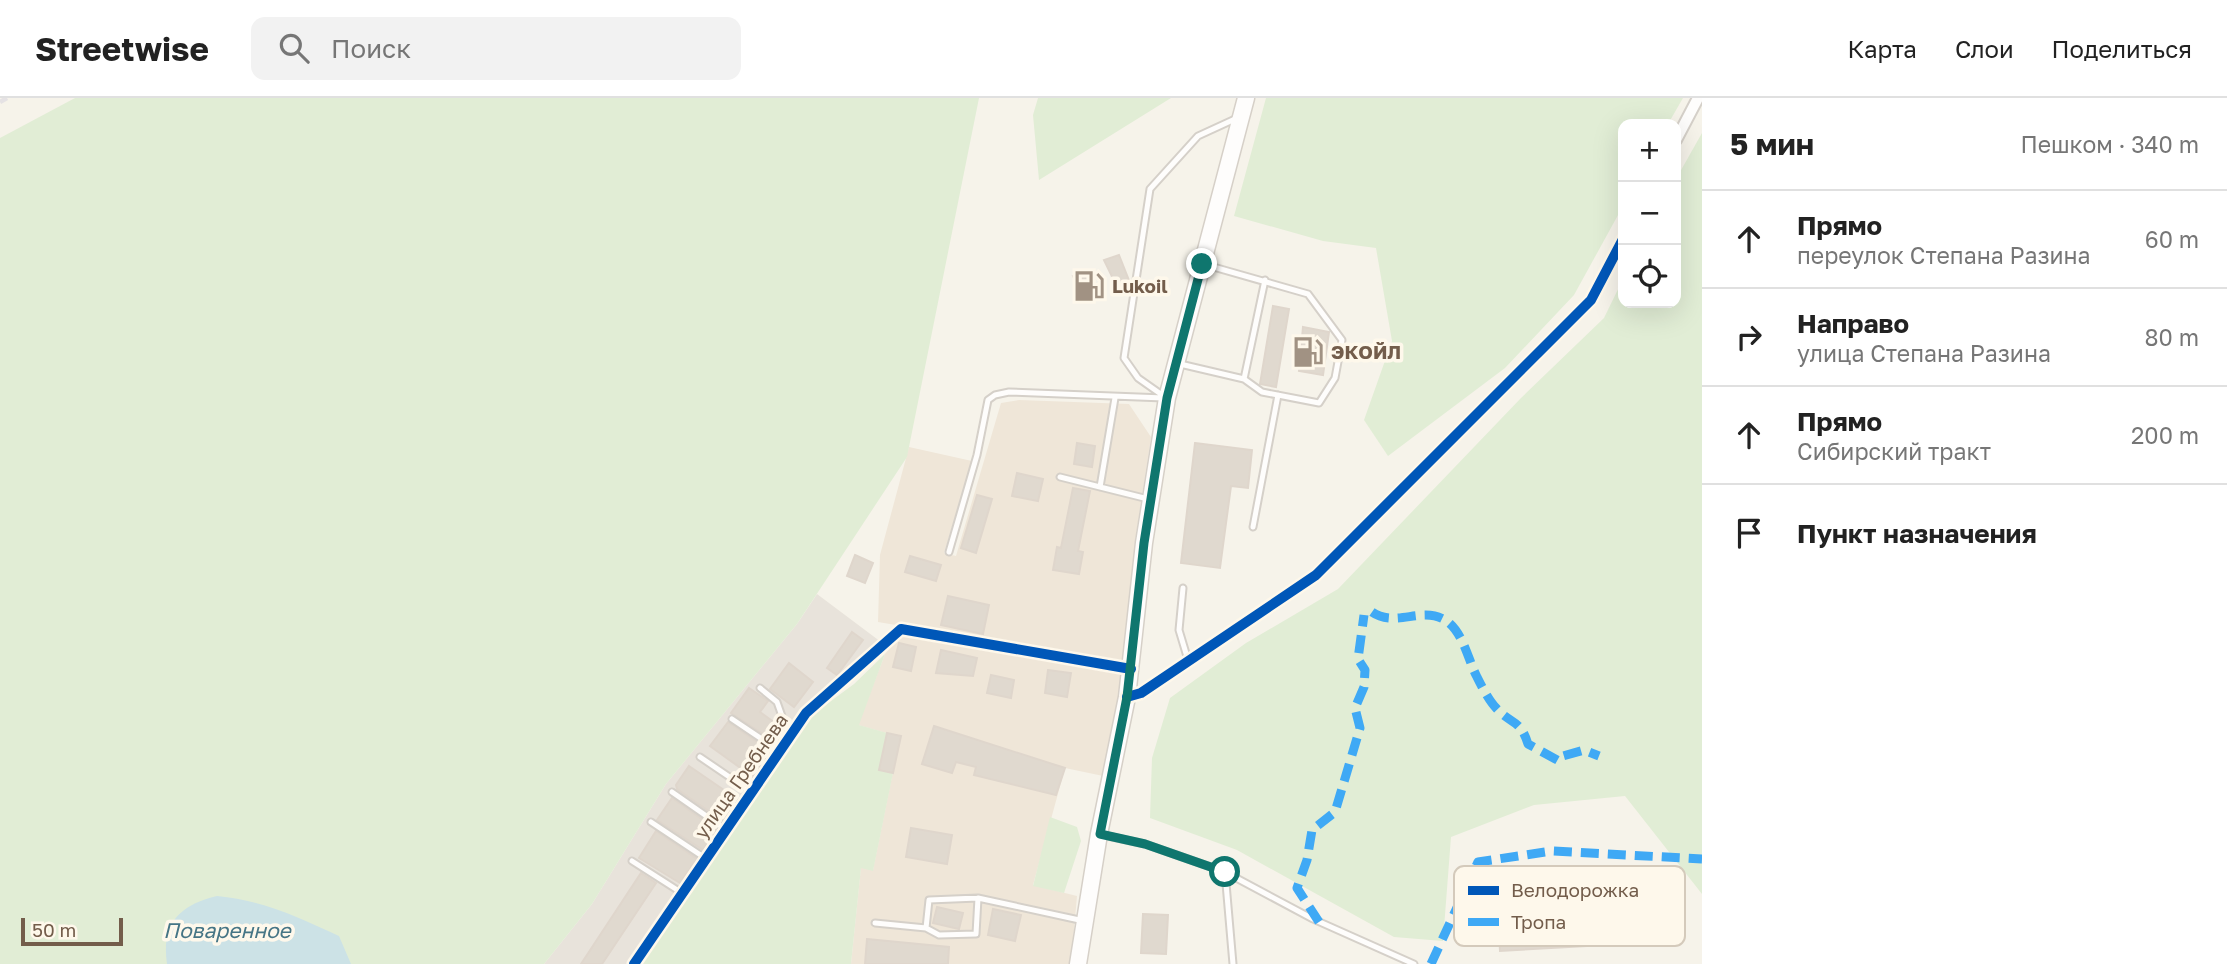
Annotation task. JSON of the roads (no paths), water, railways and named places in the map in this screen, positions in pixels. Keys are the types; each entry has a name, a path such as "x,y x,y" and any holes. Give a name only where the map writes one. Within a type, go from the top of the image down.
{"main road":[{"path":"1078,964 1127,697 1151,500 1167,398 1246,98"}],"street":[{"path":"1681,130 1698,98"},
{"path":"1127,697 1141,693 1316,575 1591,300 1620,245"},
{"name":"улица Гребнева","path":"634,964 778,750 806,713 901,629 1131,668"}],"lane":[{"path":"1167,398 1138,378 1124,358 1150,189 1198,136 1241,117"},
{"path":"1177,363 1244,379 1262,392 1319,403 1335,378 1342,340 1308,294 1202,264"},
{"path":"1244,379 1265,281"},
{"path":"950,552 977,455 988,400 995,395 1009,392 1167,398"},
{"path":"1253,527 1278,395"},
{"path":"1100,487 1115,398"},
{"path":"1060,477 1151,500"},
{"path":"1183,587 1179,630 1188,661"},
{"path":"760,688 777,702 789,736"},
{"path":"732,719 778,750"},
{"path":"700,757 750,791"},
{"path":"671,792 725,829"},
{"path":"651,822 705,858"},
{"path":"1100,834 1145,844 1225,872 1313,919 1414,964"},
{"path":"632,861 682,893"},
{"path":"1225,872 1233,964"},
{"path":"926,928 929,900 978,898 1084,921"},
{"path":"875,923 926,928 939,935 976,934 978,898"}],"water":[{"name":"Поваренное","path":"217,896 265,905 339,936 351,964 167,964 167,937 176,918 193,905"}],"railway":[{"path":"0,102 7,98"}],"place":[{"name":"Lukoil","path":"1089,286"},
{"name":"ЭКОЙЛ","path":"1308,352"}]}
